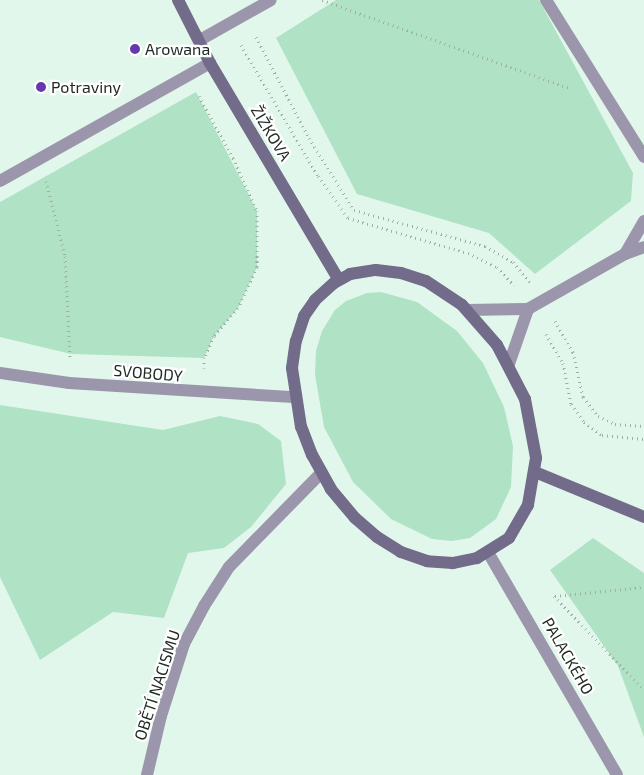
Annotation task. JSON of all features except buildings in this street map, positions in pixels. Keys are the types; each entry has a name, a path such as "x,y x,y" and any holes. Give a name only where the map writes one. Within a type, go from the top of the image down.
{"street":[{"name":"ŽIŽKOVA","path":"178,0 200,40 210,63 339,280"},
{"path":"200,40 271,0"},
{"path":"546,0 644,157"},
{"path":"0,180 188,78 210,63"},
{"path":"625,254 644,221"},
{"path":"467,310 529,308 625,254 644,247"},
{"path":"363,271 401,272 439,288 467,310 492,338 509,364 529,414 535,472 528,505 520,523 509,538 489,554 466,562 446,563 401,552 355,518 321,473 306,441 294,397 293,355 299,328 315,300 339,280 363,271"},
{"path":"509,364 529,308"},
{"name":"SVOBODY","path":"0,373 69,383 204,394 294,397"},
{"path":"535,472 644,518"},
{"name":"OBĚTÍ NACISMU","path":"147,775 161,716 184,644 204,606 229,568 321,473"},
{"name":"PALACKÉHO","path":"489,554 617,775"}],"path":[{"path":"322,0 588,95 600,88"},
{"path":"244,15 309,138 354,210 486,246 513,262 543,300 573,352 583,397 598,416 615,424 644,426"},
{"path":"229,25 318,176 348,218 468,253 497,267 529,308 563,364 571,404 584,422 602,435 644,439"},
{"path":"188,78 233,158 257,211 257,267 238,308 214,336 204,358 204,394"},
{"path":"41,159 65,256 71,354 69,383"},
{"path":"644,587 554,596 644,690"}],"green space":[{"path":"336,0 539,0 633,173 631,201 535,274 489,233 357,194 276,38"},
{"path":"196,92 257,211 257,267 238,308 214,336 204,358 71,354 0,337 0,202"},
{"path":"381,292 417,302 457,331 483,363 504,407 513,446 511,487 496,519 470,538 452,541 432,539 391,519 353,482 324,427 315,375 316,351 322,331 335,310 346,301 367,293"},
{"path":"0,405 163,430 220,416 258,424 281,441 286,484 251,527 224,548 188,553 164,618 113,612 40,660 0,577"},
{"path":"593,538 644,573 644,737 618,666 550,570"}],"place":[{"name":"Arowana","path":"135,49"},
{"name":"Potraviny","path":"41,87"}]}
